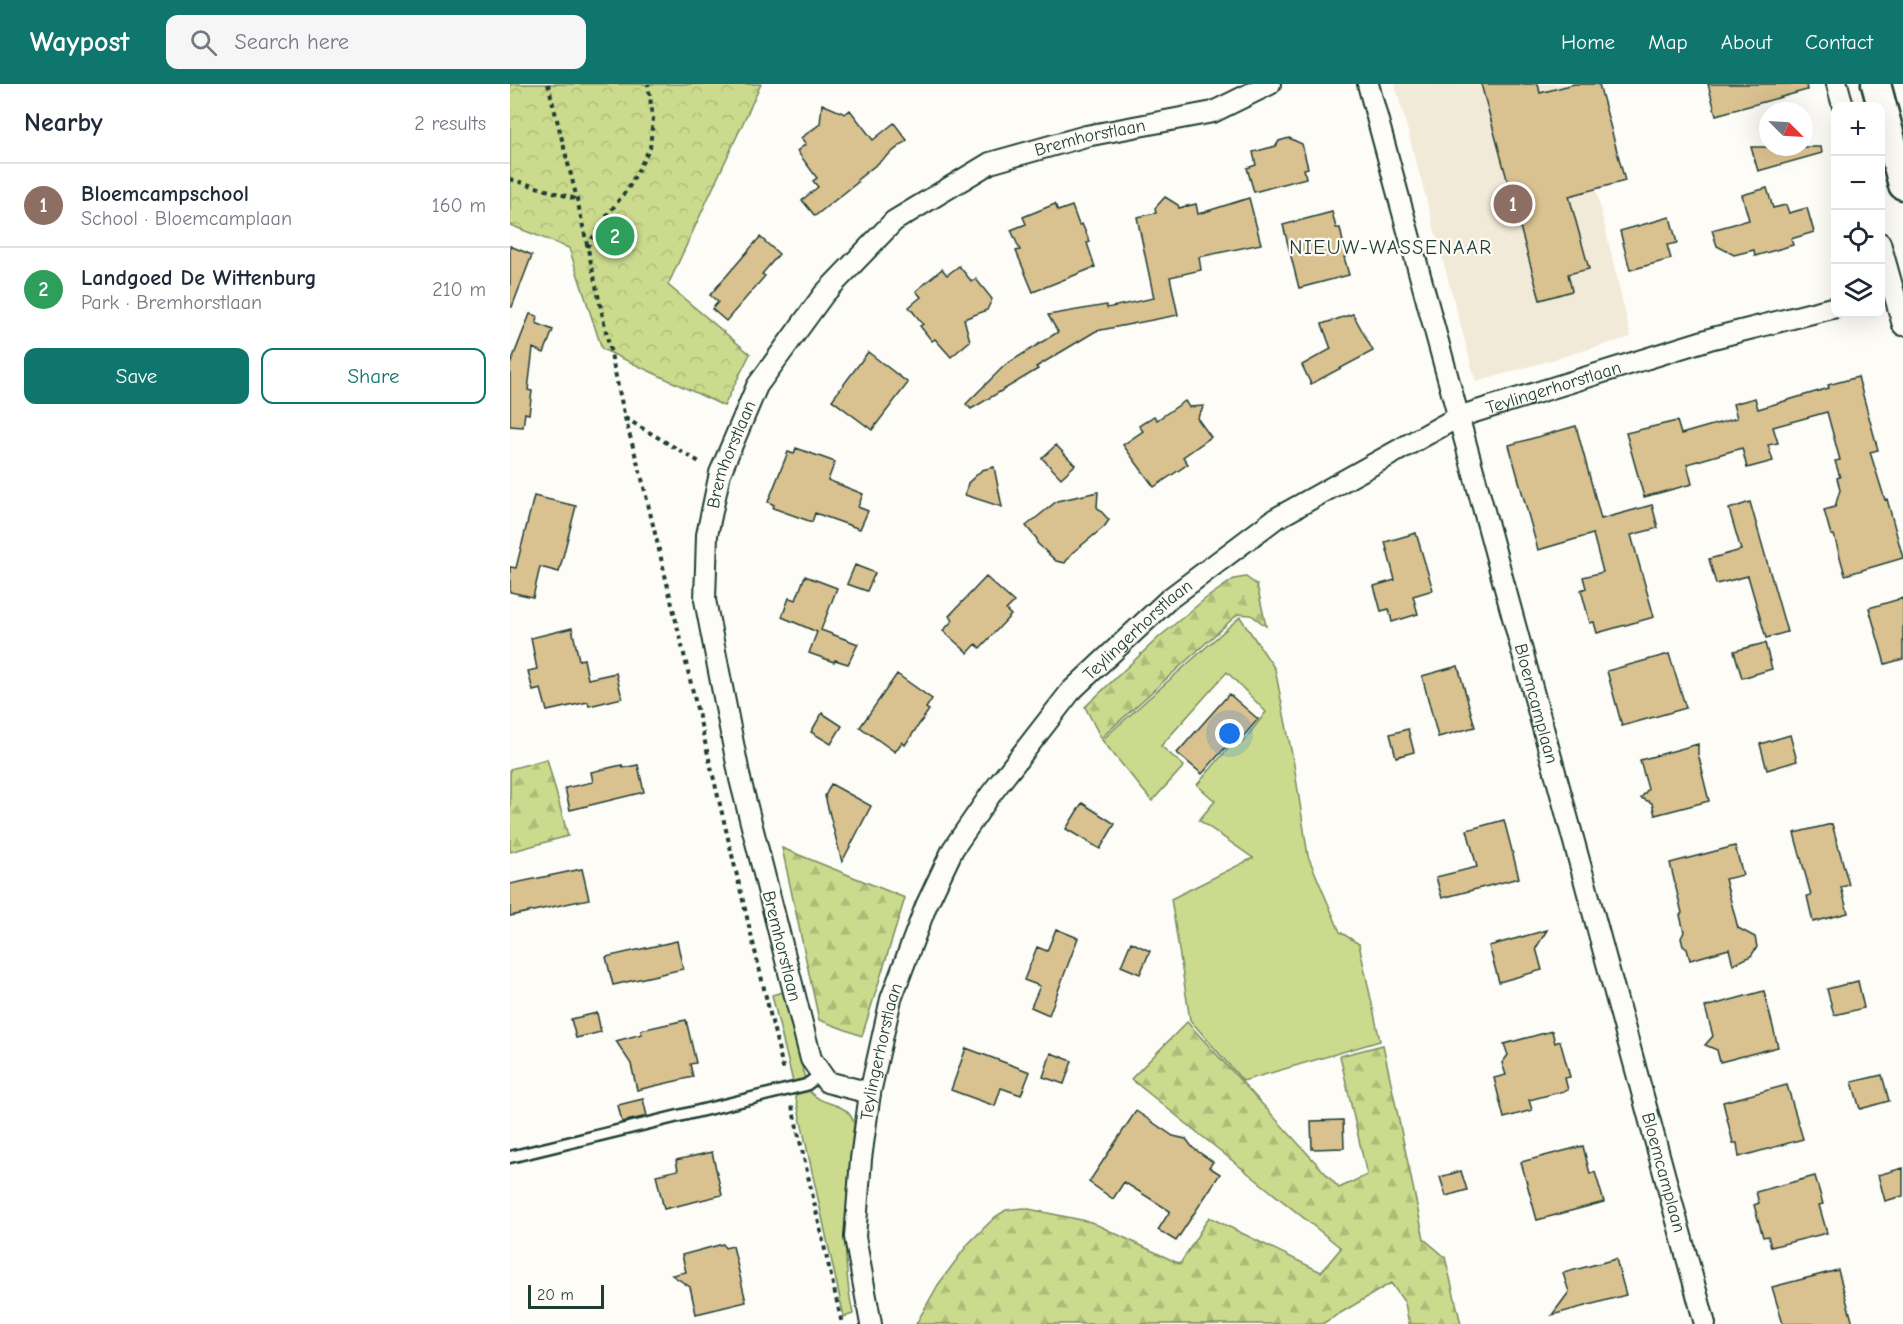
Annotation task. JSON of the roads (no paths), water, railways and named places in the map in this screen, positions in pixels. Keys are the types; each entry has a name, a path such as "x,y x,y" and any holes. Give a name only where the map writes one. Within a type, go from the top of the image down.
{"street":[{"name":"Bremhorstlaan","path":"821,1074 811,1059 740,778 705,600 707,535 720,473 757,386 824,294 894,221 990,163 1086,136 1214,112 1270,84"},
{"name":"Bloemcamplaan","path":"1368,84 1705,1324"},
{"path":"1836,84 1842,102"},
{"path":"1876,84 1903,185"},
{"path":"1884,264 1887,293 1903,325"},
{"name":"Teylingerhorstlaan","path":"871,1324 855,1237 861,1159 870,1093 891,999 926,906 953,849 990,794 1071,691 1169,599 1275,519 1458,417 1713,338 1831,308"},
{"path":"821,1074 827,1082 870,1093"}],"lane":[{"path":"510,1157 789,1090 807,1085 821,1074"}],"place":[{"name":"Bloemcampschool","path":"1513,204"},
{"name":"Landgoed De Wittenburg","path":"615,236"}],"district":[{"name":"NIEUW-WASSENAAR","path":"1391,247"}]}
